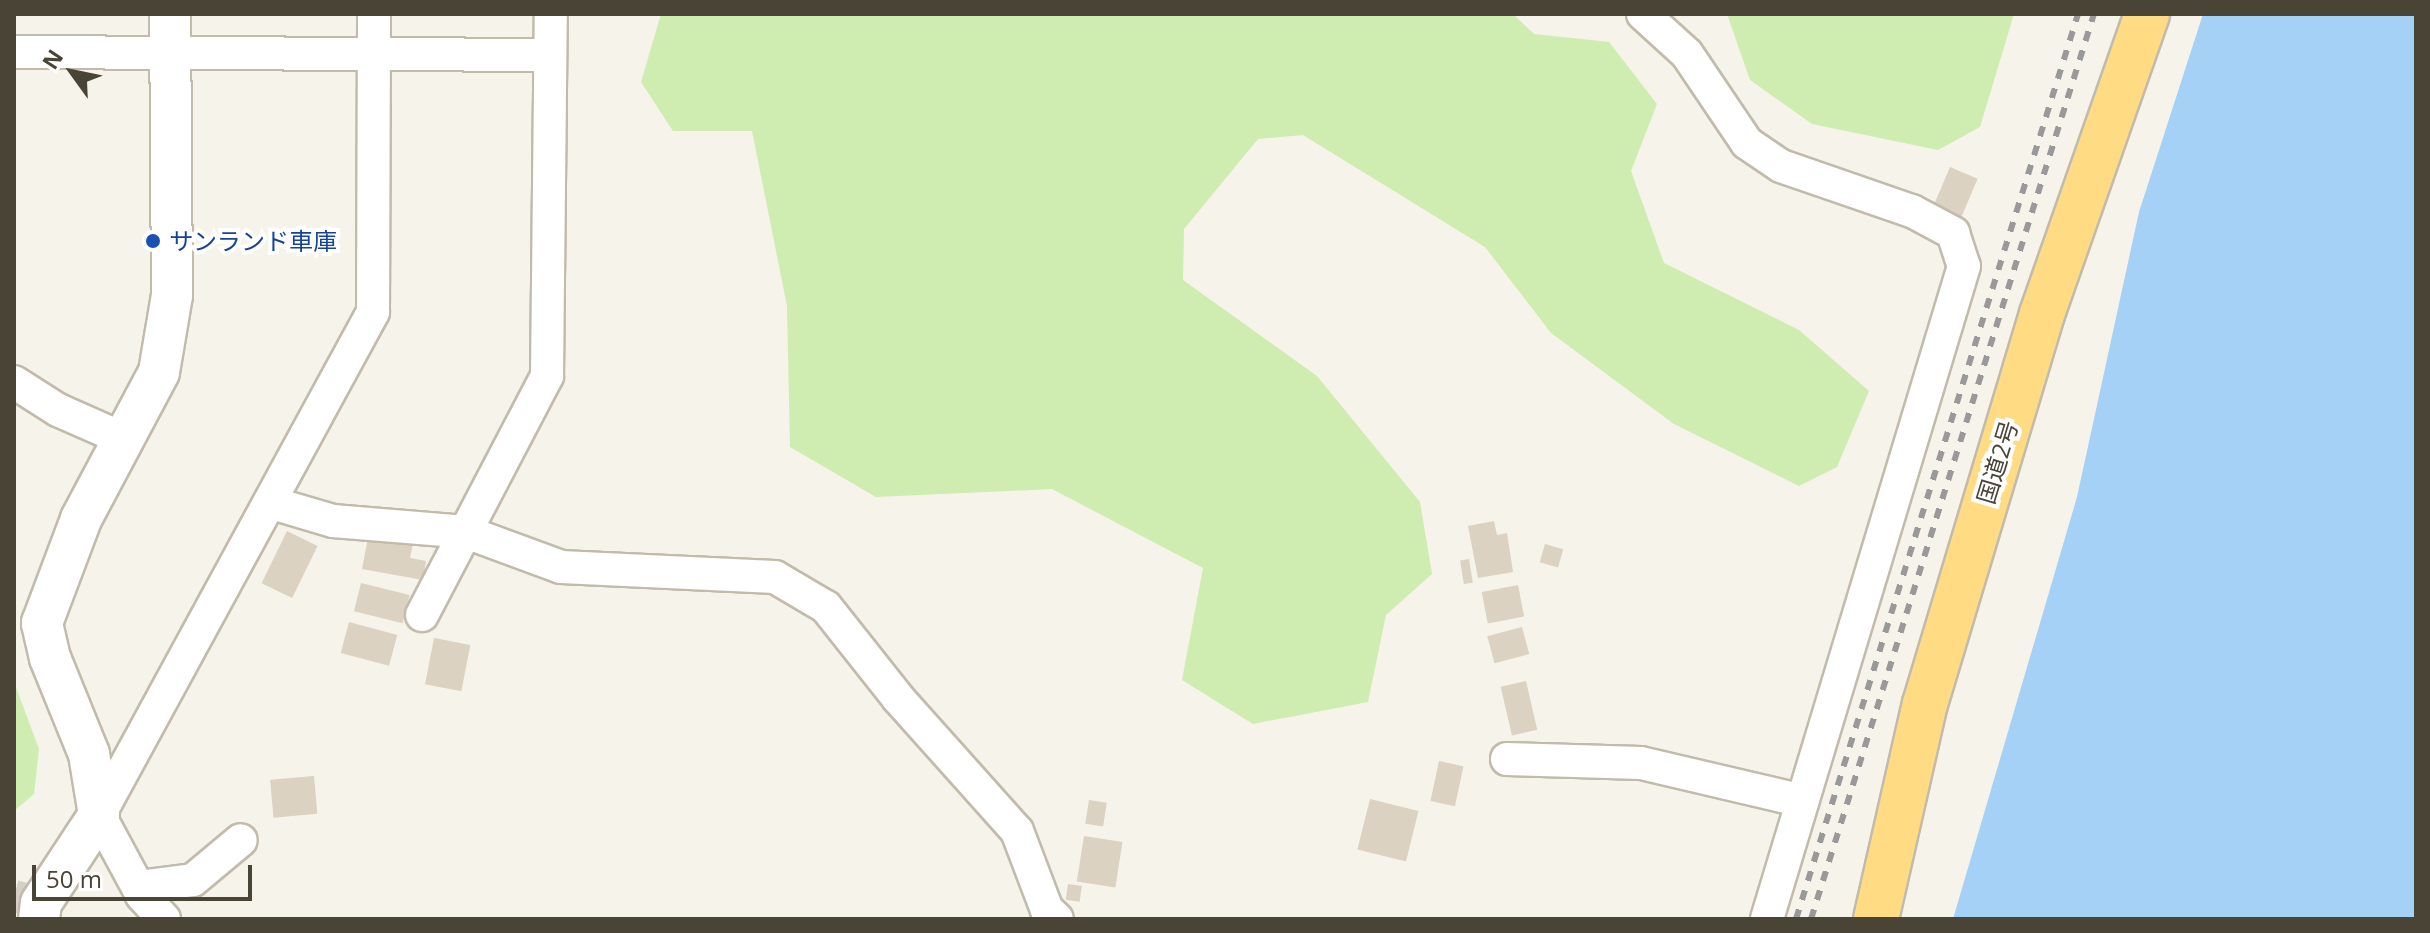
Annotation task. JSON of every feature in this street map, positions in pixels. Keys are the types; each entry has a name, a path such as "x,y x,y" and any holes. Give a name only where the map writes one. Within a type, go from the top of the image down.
{"highway":[{"name":"国道2号","path":"1876,919 1925,704 2037,329 2147,14"}],"street":[{"path":"39,919 41,903 84,845 373,312 374,14"},
{"path":"422,615 547,376 551,14"},
{"path":"1643,14 1687,54 1747,143 1781,166 1912,211 1953,233 1964,266 1767,919"},
{"path":"164,919 138,887 99,815 89,754 50,658 42,623 81,519 126,440 159,372 172,295 170,32"},
{"path":"14,52 170,32 374,56 550,55"},
{"path":"14,382 58,410 126,440"},
{"path":"272,503 333,521 466,532 561,567 775,577 826,607 898,698 1017,831 1047,910 1057,919"},
{"path":"1507,759 1641,763 1803,801"},
{"path":"138,887 193,880 241,840"}],"green space":[{"path":"661,14 1513,14 1534,34 1609,42 1657,104 1631,171 1664,263 1799,330 1869,391 1837,467 1799,486 1674,424 1551,333 1485,247 1303,135 1258,139 1184,229 1183,280 1317,376 1420,502 1432,574 1386,615 1368,702 1253,724 1182,680 1203,568 1052,489 876,497 790,447 787,306 752,131 673,131 641,82"},
{"path":"1727,14 2014,14 1980,127 1938,150 1812,124 1750,80"},
{"path":"14,682 39,749 34,794 14,811"}],"water":[{"path":"2203,14 2416,14 2416,919 1953,919 2077,497 2139,212"}],"building":[{"path":"1950,167 1978,179 1962,216 1934,205"},
{"path":"1494,521 1497,535 1507,533 1513,572 1478,578 1468,526"},
{"path":"287,531 318,546 292,598 262,583"},
{"path":"369,532 414,539 410,558 426,561 423,580 362,569"},
{"path":"1545,544 1563,549 1558,568 1540,562"},
{"path":"1469,559 1473,583 1464,584 1460,560"},
{"path":"361,583 410,595 402,623 354,611"},
{"path":"1518,585 1524,616 1488,623 1482,592"},
{"path":"349,622 397,635 389,666 341,653"},
{"path":"1522,627 1529,654 1494,663 1487,636"},
{"path":"434,638 470,645 461,691 425,684"},
{"path":"1526,681 1537,730 1512,736 1501,687"},
{"path":"1439,761 1463,766 1455,806 1430,801"},
{"path":"314,776 317,814 273,818 270,780"},
{"path":"1370,799 1419,811 1406,862 1357,849"},
{"path":"1089,800 1107,803 1103,827 1085,824"},
{"path":"1084,836 1123,842 1115,888 1077,881"},
{"path":"1068,884 1082,886 1080,902 1066,900"}],"tunnel":[{"path":"14,896 41,903"}],"railway":[{"path":"1796,919 2078,14"},
{"path":"1811,919 2094,14"}],"place":[{"name":"サンランド車庫","path":"153,241"}]}
